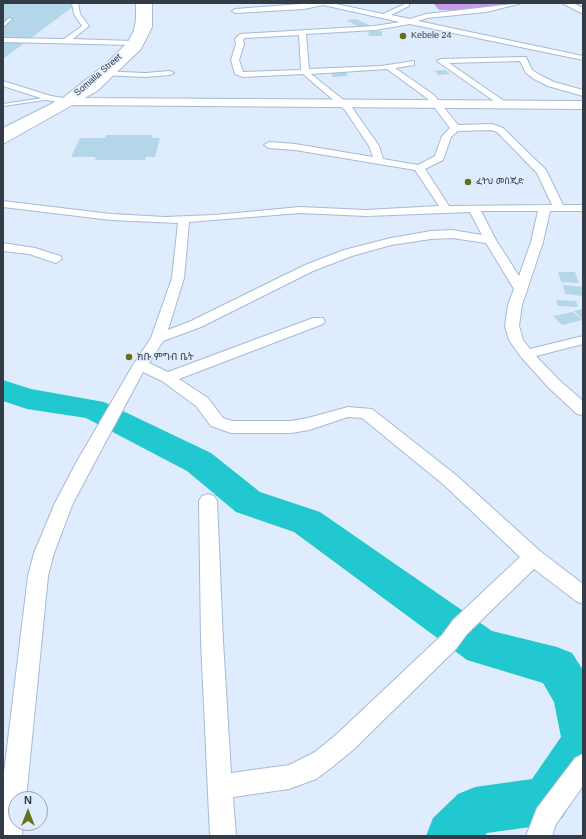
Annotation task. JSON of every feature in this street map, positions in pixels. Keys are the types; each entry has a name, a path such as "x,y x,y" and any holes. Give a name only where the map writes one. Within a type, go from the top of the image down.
{"main road":[{"name":"Somalia Street","path":"4,133 93,89 132,43 140,25 140,3"},
{"path":"106,73 137,46 147,27 148,3"},
{"path":"566,3 583,11"},
{"path":"70,101 583,105"}],"street":[{"path":"66,41 86,26 77,14 75,3"},
{"path":"235,11 310,6 323,3 382,17 583,58"},
{"path":"411,63 389,67 240,74 235,60 240,44 239,38 261,34 366,29 409,22 426,16 486,10 519,3"},
{"path":"382,17 406,5"},
{"path":"252,18 265,12 266,9"},
{"path":"253,26 261,34"},
{"path":"302,32 305,72 344,104 374,146 379,161"},
{"path":"3,40 132,43"},
{"path":"523,59 530,47"},
{"path":"523,59 529,71 537,77 551,84 583,93"},
{"path":"504,105 441,61 523,59"},
{"path":"389,67 420,88 438,104 455,128"},
{"path":"106,73 145,75 170,73"},
{"path":"3,83 50,98 70,101"},
{"path":"269,145 419,168 439,158 447,136 455,128 486,127 500,130 542,172 559,208"},
{"path":"419,168 446,209"},
{"path":"3,204 117,218 184,220 294,210 371,213 474,208 583,208"},
{"path":"474,208 490,240 520,288"},
{"path":"544,208 544,216 537,242 520,288 512,318 512,326 516,340 526,354 554,384 583,410"},
{"path":"9,791 38,576 44,553 64,503 110,417 140,365 158,338 178,278 184,220"},
{"path":"158,338 196,324 327,260 391,242 432,235 452,234 490,240"},
{"path":"3,247 31,251 56,259"},
{"path":"167,378 318,321"},
{"path":"526,354 583,340"},
{"path":"140,365 167,378 202,402 217,422 231,427 291,427 309,424 348,412 366,412 450,480 533,557 583,595"},
{"path":"208,501 212,641 222,786 223,836"},
{"path":"222,786 288,777 307,770 323,760 346,741 533,557"},
{"path":"539,836 546,817 583,766"}],"lane":[{"path":"3,26 10,19"},
{"path":"3,105 50,98"}],"shaded area":[{"path":"433,3 514,3 485,10 439,10"}],"building":[{"path":"3,3 78,3 3,59"},
{"path":"356,19 371,26 361,28 346,20"},
{"path":"369,31 382,31 382,36 368,36"},
{"path":"445,70 450,74 439,75 434,71"},
{"path":"346,72 348,76 333,77 331,73"},
{"path":"106,135 153,135 152,138 160,138 155,157 146,157 145,160 95,160 96,157 71,157 80,138 105,138"},
{"path":"558,272 575,272 579,283 561,282"},
{"path":"563,285 583,287 583,296 565,294"},
{"path":"556,300 576,301 578,307 558,306"},
{"path":"583,309 583,319 582,319 574,311"},
{"path":"573,312 582,320 562,325 553,316"}],"waterway":[{"path":"3,390 27,399 93,409 199,462 248,502 307,522 369,568 482,647 557,667 575,696 583,736"},
{"path":"451,836 475,811 545,801 583,744"}],"place":[{"name":"Kebele 24","path":"403,36"},
{"name":"ፈትህ መስጂድ","path":"468,182"},
{"name":"ክቡ ምግብ ቤት","path":"129,357"}]}
